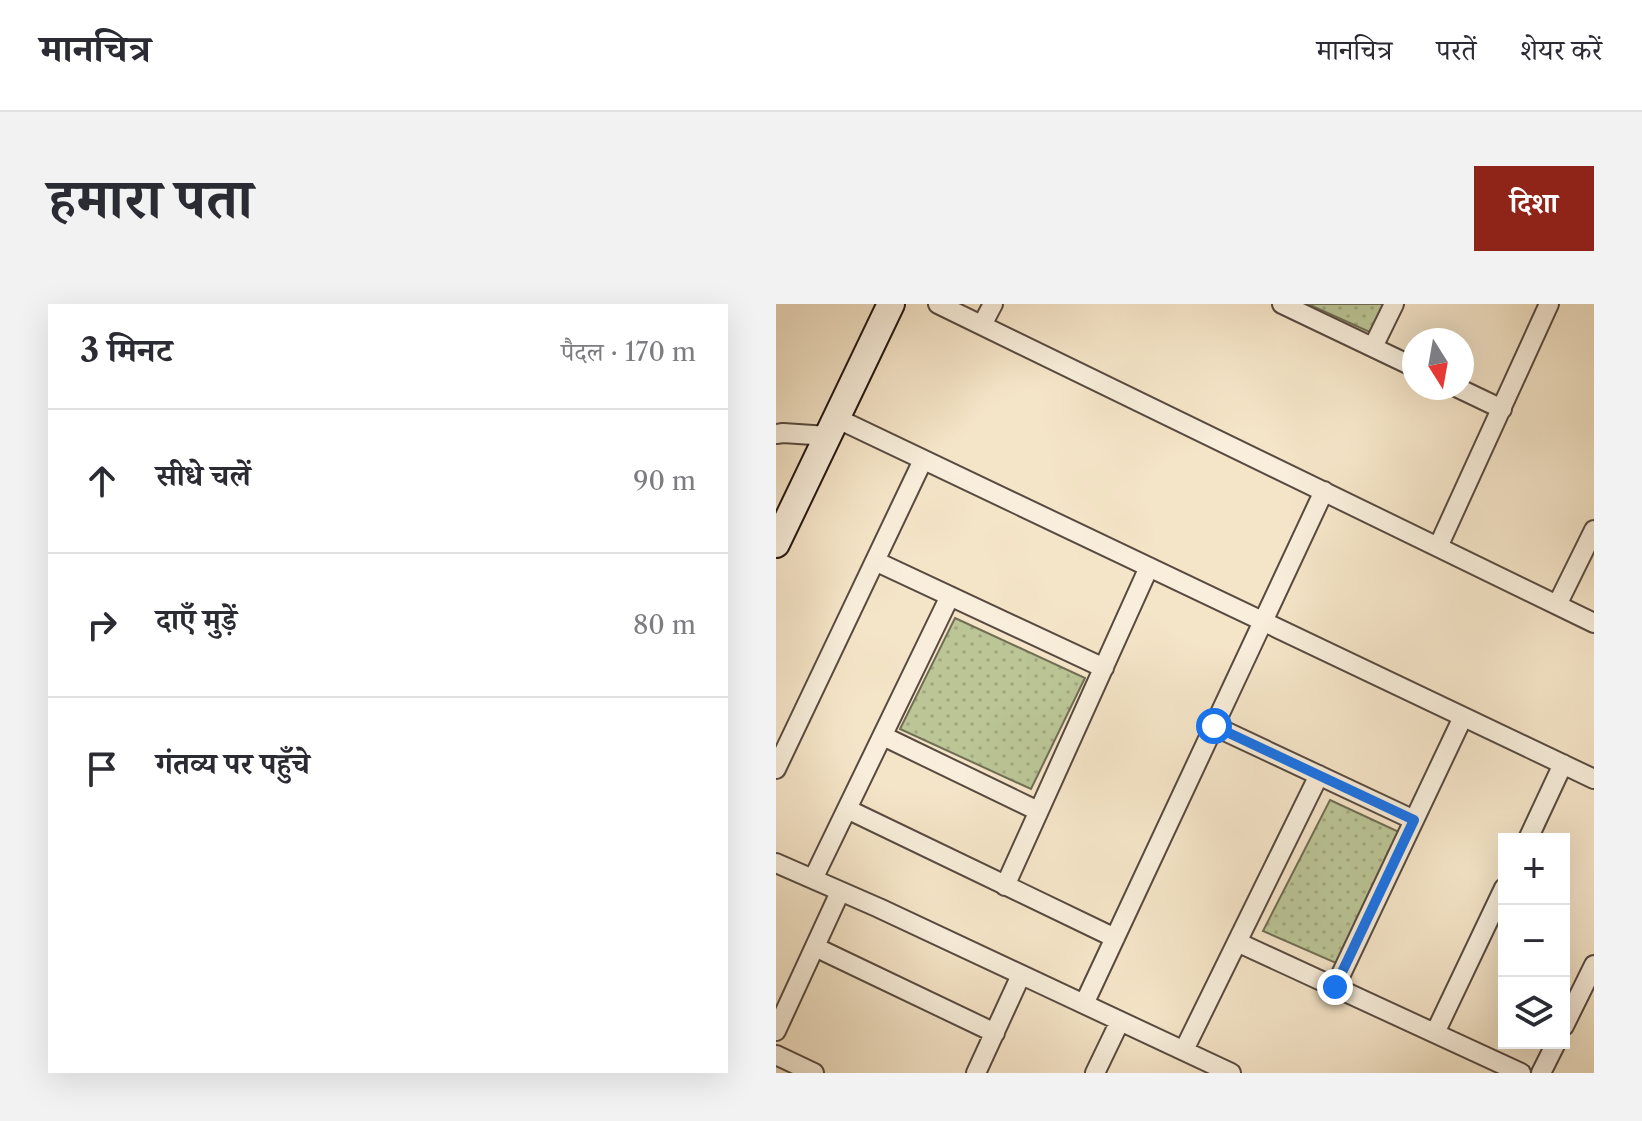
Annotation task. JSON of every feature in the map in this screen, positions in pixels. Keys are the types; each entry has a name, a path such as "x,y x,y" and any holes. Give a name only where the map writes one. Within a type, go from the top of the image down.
{"street":[{"path":"776,544 891,304"},
{"path":"938,304 1594,623"},
{"path":"982,325 993,304"},
{"path":"1282,304 1402,361"},
{"path":"1373,347 1394,304"},
{"path":"1438,547 1549,304"},
{"path":"1474,396 1502,409"},
{"path":"776,434 832,427 923,460 1594,779"},
{"path":"776,769 923,460"},
{"path":"1084,1004 1324,491"},
{"path":"1557,605 1594,530"},
{"path":"875,561 1104,668"},
{"path":"1005,886 1149,567"},
{"path":"813,879 950,596"},
{"path":"1335,987 1463,717"},
{"path":"1214,726 1414,820"},
{"path":"883,736 1038,811"},
{"path":"1531,833 1563,764"},
{"path":"1184,1050 1319,775"},
{"path":"847,809 1115,938"},
{"path":"776,863 1184,1050 1224,1072"},
{"path":"776,1031 840,892"},
{"path":"1435,1033 1498,901"},
{"path":"1237,942 1521,1073"},
{"path":"815,947 995,1033"},
{"path":"1570,1014 1594,965"},
{"path":"976,1073 1021,975"},
{"path":"1095,1073 1120,1021"},
{"path":"1541,1073 1553,1049"},
{"path":"776,1055 807,1072"}],"green space":[{"path":"1308,304 1387,304 1374,334"},
{"path":"955,618 1085,678 1031,789 900,729"},
{"path":"1330,800 1399,832 1336,963 1263,931"}],"route":[{"path":"1214,726 1414,820 1335,987"}]}
